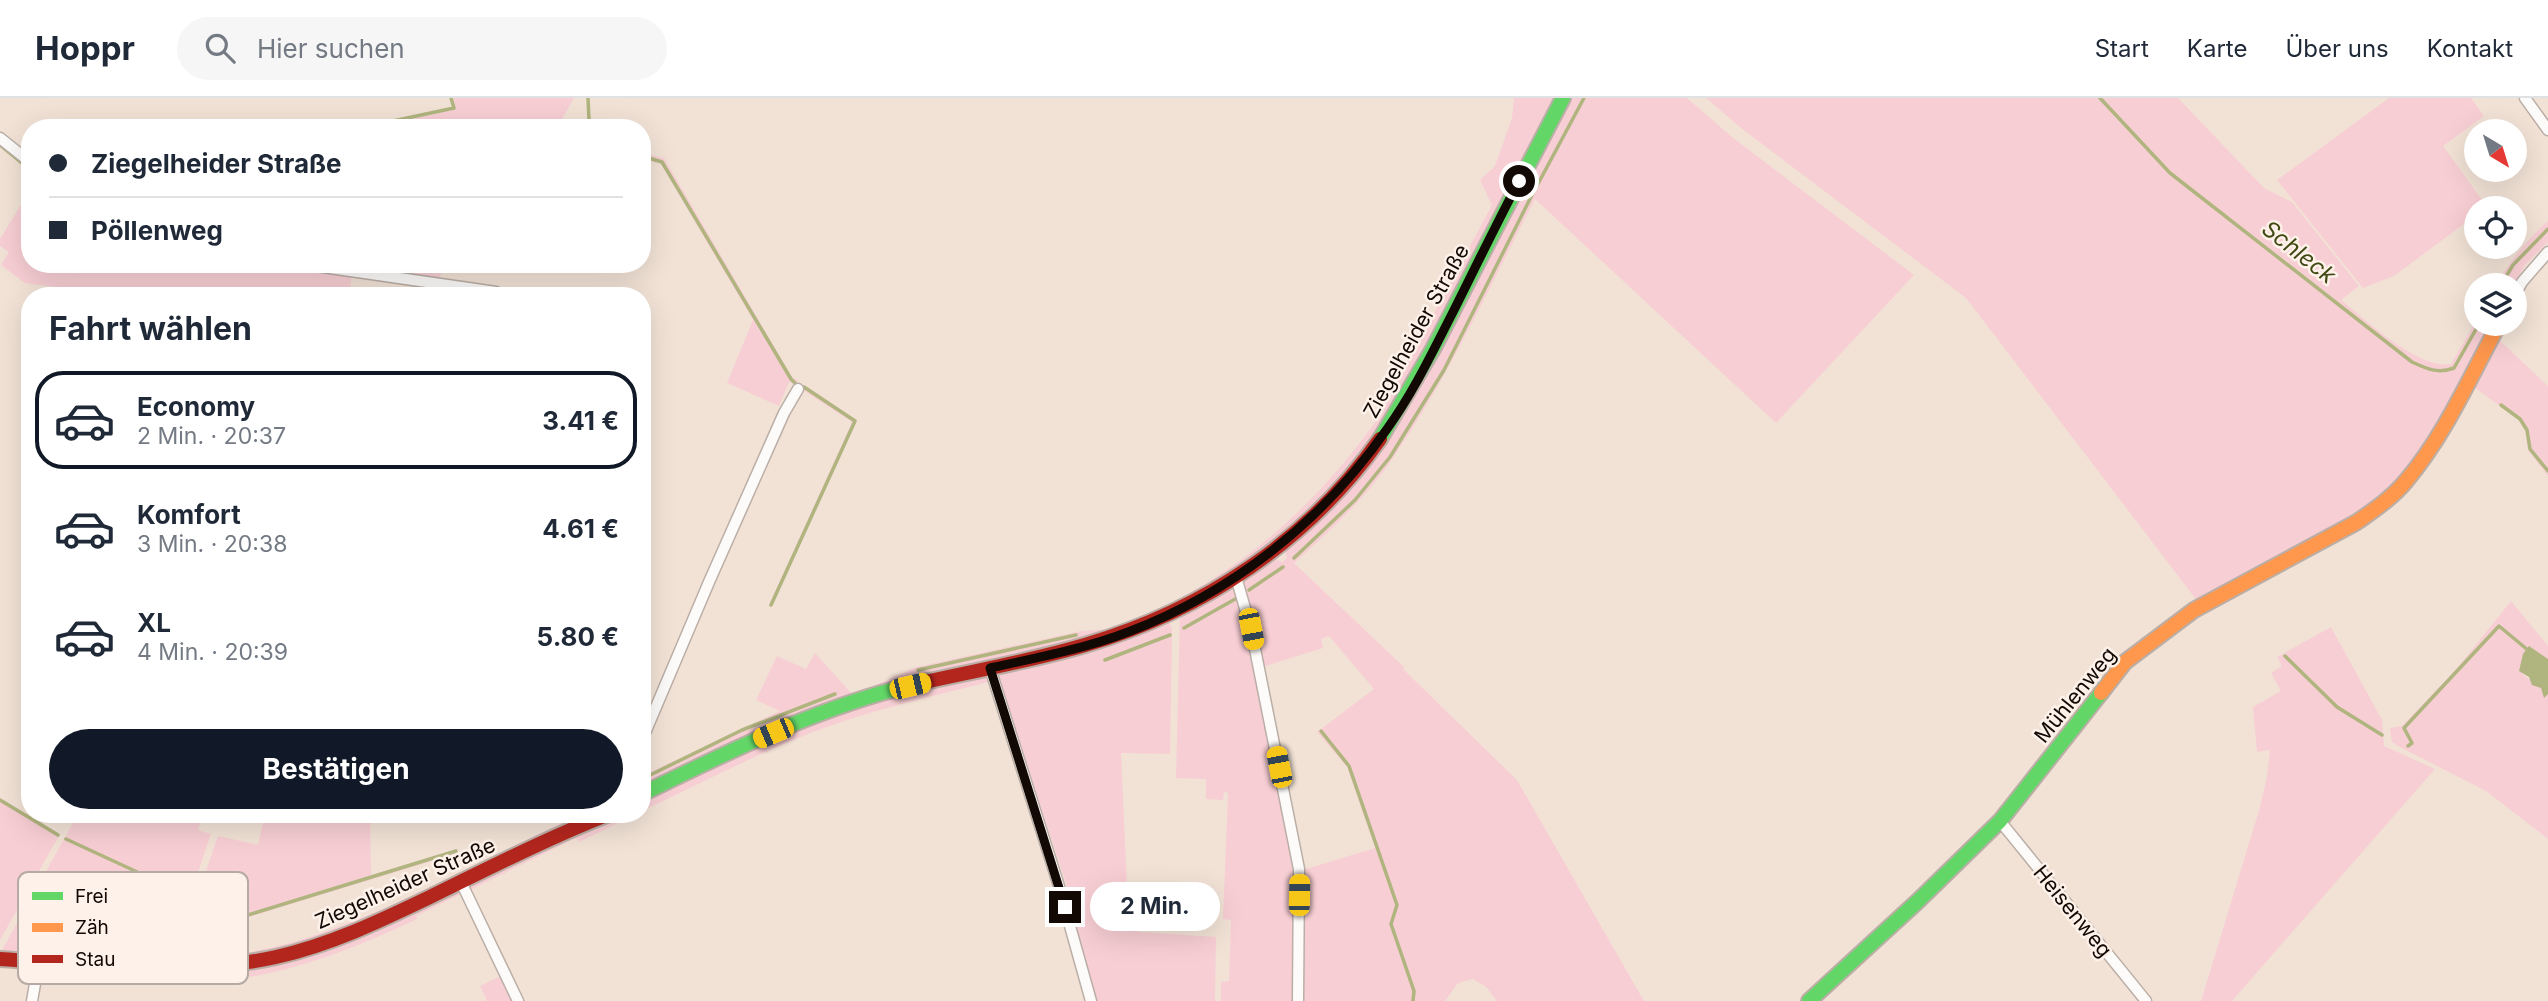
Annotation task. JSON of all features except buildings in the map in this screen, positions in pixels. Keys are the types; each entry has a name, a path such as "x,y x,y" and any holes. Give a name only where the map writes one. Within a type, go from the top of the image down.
{"street":[{"name":"Ziegelheider Straße","path":"651,790 748,743 823,712 910,686 1085,646 1128,632 1174,612 1236,577 1279,545 1311,518 1347,481 1388,429 1438,342 1563,98"},
{"path":"2525,98 2548,131"},
{"path":"0,138 21,155"},
{"path":"2527,276 2548,251"},
{"path":"364,273 461,287"},
{"name":"Mühlenweg","path":"1809,1001 2000,821 2125,662 2194,610 2357,522 2382,505 2405,483 2431,449 2492,336"},
{"path":"651,719 709,582 797,389"},
{"path":"1236,577 1251,629 1299,869 1298,1001"},
{"path":"990,668 1058,883 1091,1001"},
{"name":"Heisenweg","path":"2000,821 2146,1001"},
{"name":"Ziegelheider Straße","path":"248,962 346,936 586,823"},
{"path":"461,882 518,1001"},
{"name":"Ziegelheider Straße","path":"0,959 18,960"}],"shaded area":[{"path":"453,98 574,98 562,119 413,119 456,109"},
{"path":"1514,98 1559,98 1407,383 1351,468 1306,518 1263,553 1216,582 1166,607 1115,630 1155,611 1228,569 1294,515 1352,453 1378,418 1492,205 1480,180 1495,166 1512,118"},
{"path":"1569,98 1687,98 1732,137 1914,275 1776,423 1535,199 1451,363 1393,458 1359,501 1294,563 1404,667 1403,669 1517,780 1644,1001 1497,1001 1486,987 1473,979 1458,983 1445,1001 1302,1001 1303,870 1375,848 1347,767 1317,732 1374,689 1329,636 1321,639 1323,648 1262,667 1242,579 1274,558 1282,562 1287,558 1285,550 1385,441"},
{"path":"1706,98 2178,98 2264,188 2292,202 2359,286 2341,300 2378,331 2409,352 2438,364 2451,364 2467,336 2484,336 2428,442 2406,475 2357,517 2198,602 1966,298 1741,128"},
{"path":"2389,98 2471,98 2484,116 2480,119 2464,119 2464,131 2443,146 2464,175 2464,182 2469,182 2479,196 2464,196 2464,224 2394,276 2363,288 2277,180"},
{"path":"651,155 664,158 792,377 798,381 796,385 789,382 779,406 727,383 753,320 661,164 651,161"},
{"path":"21,205 21,273 352,274 350,287 55,287 25,283 1,265 9,252 0,246 0,239"},
{"path":"2548,221 2548,242 2521,273 2503,273 2513,259 2527,259 2527,242"},
{"path":"392,273 442,273 438,280"},
{"path":"2497,338 2548,386 2548,476 2528,450 2525,430 2519,420 2471,385"},
{"path":"804,385 857,420 771,608 769,605 852,422 801,389"},
{"path":"1231,587 1238,593 1248,630 1296,865 1294,1001 1221,1001 1221,982 1229,981 1231,920 1223,919 1228,793 1224,792 1223,800 1206,799 1206,779 1176,778 1180,614"},
{"path":"2511,601 2548,646 2548,659 2529,647 2522,674 2541,688 2544,697 2548,694 2548,839 2486,791 2392,742 2390,728 2402,726 2458,667"},
{"path":"1167,619 1172,628 1170,754 1121,753 1127,886 1139,932 1216,937 1215,1001 1095,1001 1066,883 999,681 1001,672"},
{"path":"2331,627 2382,720 2384,746 2435,769 2232,1001 2201,1001 2267,777 2270,750 2257,752 2253,707 2281,691 2271,673 2282,666 2277,657"},
{"path":"1109,629 1105,634 932,676 651,785 651,772 780,711 756,700 777,656 806,669 815,653 853,695 917,667 1081,631"},
{"path":"2529,646 2548,659 2548,694 2544,698 2541,688 2532,685 2529,677 2519,671 2523,654"},
{"path":"983,675 989,682 878,710 813,732 651,807 651,796 731,756 843,711"},
{"path":"0,798 21,811 21,823 42,823 60,834 38,872 18,872 18,908 0,940"},
{"path":"73,823 200,823 198,830 211,834 198,872 46,872"},
{"path":"263,823 370,823 371,875 457,849 458,853 248,917 248,872 206,872 218,836 258,845"},
{"path":"561,823 579,823 484,865 478,863"},
{"path":"604,823 618,823 579,842 576,838 470,890 471,882 558,840"},
{"path":"469,868 470,872 337,933 281,951 248,958 248,952 292,942 352,922"},
{"path":"457,889 465,892 391,931 314,961 248,977 248,967"},
{"path":"18,921 18,955 8,954 2,950"},
{"path":"503,975 515,1001 487,1001 480,986"}],"waterway":[{"path":"402,119 454,108 451,98"},
{"path":"588,98 589,119"},
{"path":"1294,558 1355,500 1390,457 1444,370 1584,98"},
{"name":"Schleck","path":"2100,98 2170,173 2412,362 2433,370 2454,368 2472,336"},
{"path":"0,145 21,162"},
{"path":"651,159 662,162 795,383"},
{"name":"Schleck","path":"2508,273 2548,229"},
{"path":"771,605 855,421 804,387"},
{"path":"2501,405 2520,419 2527,430 2530,449 2548,471"},
{"path":"1249,590 1283,567"},
{"path":"1184,628 1237,598"},
{"path":"2408,746 2412,743 2404,728 2499,626 2529,651"},
{"path":"918,670 1076,635"},
{"path":"1105,660 1170,635"},
{"path":"2285,656 2337,707 2382,735"},
{"path":"651,775 742,730 835,694"},
{"path":"1321,731 1349,766 1397,905 1391,924 1414,991 1413,1001"},
{"path":"0,800 21,813"},
{"path":"38,823 58,835"},
{"path":"66,839 137,872"},
{"path":"248,915 456,851"}],"traffic: fast":[{"path":"1380,439 1433,349 1563,98"},
{"path":"651,790 800,721 899,688"},
{"path":"1809,1001 2000,821 2101,693"}],"traffic: slow":[{"path":"2101,693 2125,662 2194,610 2357,522 2383,503 2406,481 2433,445 2493,336"}],"traffic: jam":[{"path":"899,688 1085,645 1129,630 1212,591 1286,540 1352,476 1380,439"},
{"path":"248,962 276,957 335,939 588,823"},
{"path":"0,959 18,960"}],"route":[{"path":"1065,907 990,668 1085,646 1128,632 1174,612 1236,577 1311,518 1347,481 1388,429 1438,342 1519,181"}]}
